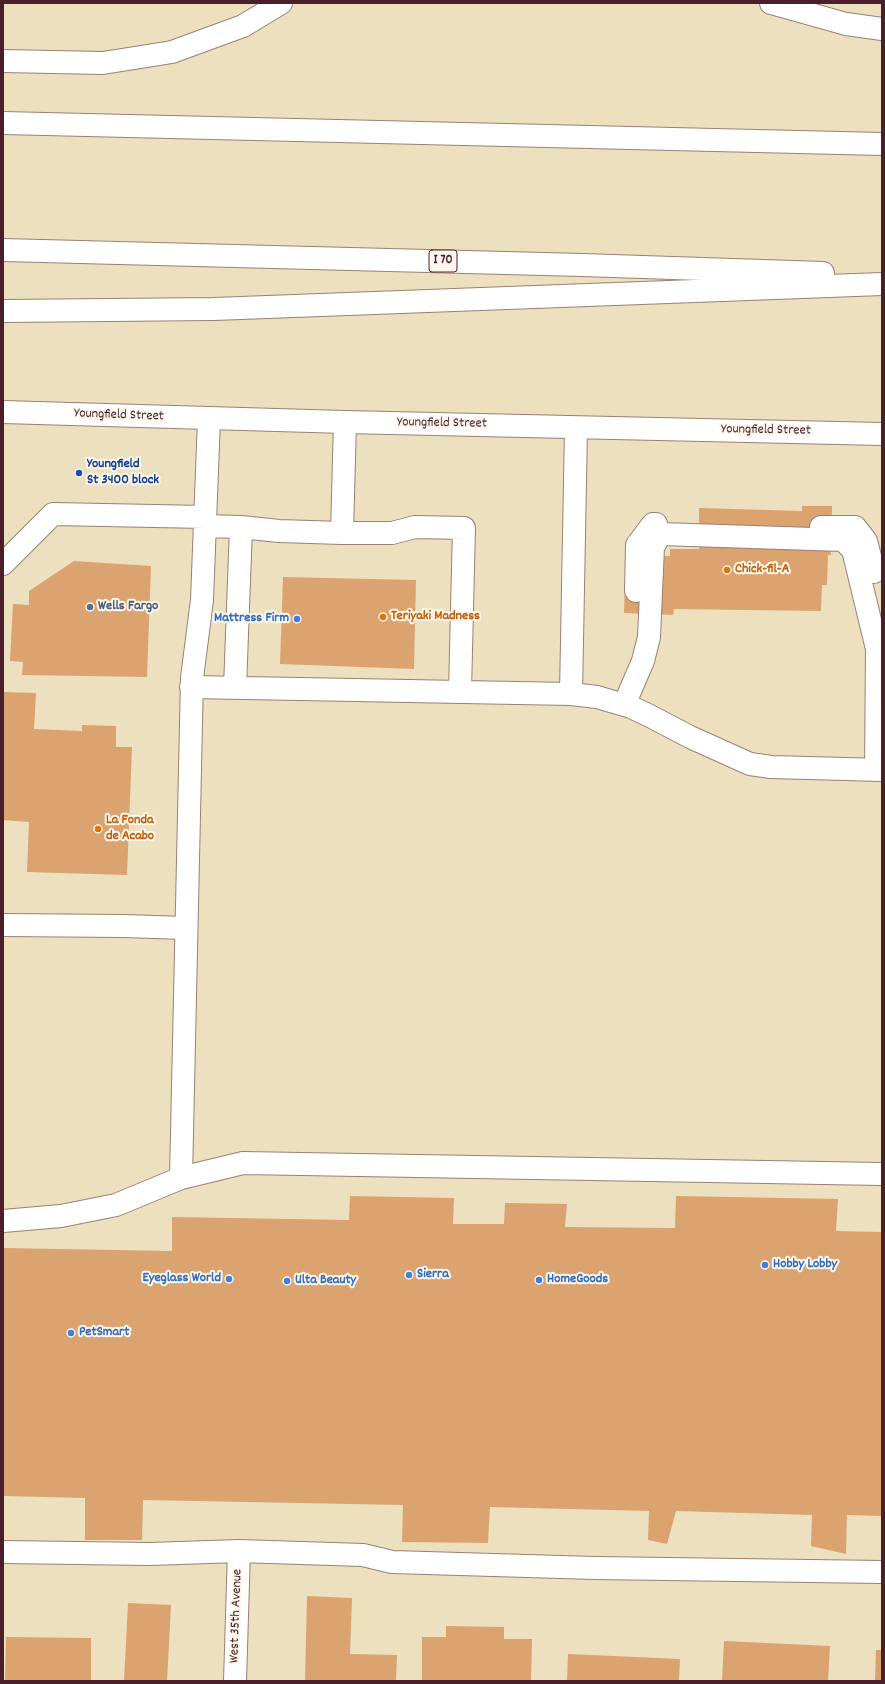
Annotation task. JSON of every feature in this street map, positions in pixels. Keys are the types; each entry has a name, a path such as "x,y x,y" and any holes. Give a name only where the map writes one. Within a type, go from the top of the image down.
{"main road":[{"path":"3,61 103,64 172,52 243,26 281,3"},
{"path":"770,3 846,24 882,29"},
{"path":"3,123 882,144"},
{"name":"I 70","path":"3,250 582,265 882,276"},
{"path":"3,311 214,309 882,284"},
{"name":"Youngfield Street","path":"3,412 576,428 882,434"},
{"path":"181,1178 191,687 202,600 208,418"},
{"path":"342,533 344,422"},
{"path":"571,694 576,428"},
{"path":"3,564 53,514 205,522 279,531 392,533 415,527 464,528 460,691"},
{"path":"643,661 634,634 637,545 653,524 855,527 866,541 882,606"},
{"path":"235,688 241,527"},
{"path":"191,687 460,691 571,694 597,697 624,705 650,716 690,737 750,764 771,767 879,770 879,696 877,649 854,550 843,540 661,534 653,546 649,636 643,661 624,705"},
{"path":"3,925 185,928"},
{"path":"3,1221 60,1216 116,1205 181,1178 243,1163 882,1174"},
{"path":"3,1552 150,1554 239,1551 363,1555 392,1562 595,1568 882,1572"},
{"name":"West 35th Avenue","path":"235,1681 239,1551"}],"building":[{"name":"Chick-fil-A","path":"802,506 832,506 831,555 828,555 827,585 822,585 821,611 674,609 673,615 624,613 626,555 670,556 670,549 699,549 699,508 802,511"},
{"path":"74,561 151,566 147,677 22,675 23,662 10,661 13,604 29,605 29,591"},
{"path":"283,577 416,580 414,669 280,664"},
{"path":"3,692 36,693 34,729 82,731 82,725 116,726 116,747 132,747 127,875 27,872 29,822 3,820"},
{"path":"350,1196 454,1198 453,1224 504,1224 505,1203 567,1204 565,1227 675,1228 676,1196 838,1199 836,1231 882,1232 882,1516 847,1515 846,1554 811,1546 812,1515 676,1511 667,1544 648,1540 649,1511 490,1507 488,1543 402,1542 403,1505 143,1500 142,1540 85,1540 85,1498 3,1496 3,1248 172,1251 172,1217 349,1220"},
{"path":"307,1596 352,1598 350,1654 397,1655 396,1681 305,1681"},
{"path":"128,1603 171,1605 167,1681 124,1681"},
{"path":"446,1626 504,1627 504,1639 532,1639 531,1681 422,1681 422,1637 446,1637"},
{"path":"6,1637 91,1638 91,1681 5,1680"},
{"path":"724,1641 830,1646 828,1681 722,1681"},
{"path":"876,1650 882,1650 882,1681 875,1681"},
{"path":"568,1654 680,1659 679,1681 567,1681"}],"place":[{"name":"Youngfield St 3400 block","path":"79,473"},
{"name":"Chick-fil-A","path":"727,570"},
{"name":"Wells Fargo","path":"90,607"},
{"name":"Teriyaki Madness","path":"383,617"},
{"name":"Mattress Firm","path":"297,619"},
{"name":"La Fonda de Acabo","path":"98,829"},
{"name":"Hobby Lobby","path":"765,1265"},
{"name":"Sierra","path":"409,1275"},
{"name":"Eyeglass World","path":"229,1279"},
{"name":"HomeGoods","path":"539,1280"},
{"name":"Ulta Beauty","path":"287,1281"},
{"name":"PetSmart","path":"71,1333"}]}
